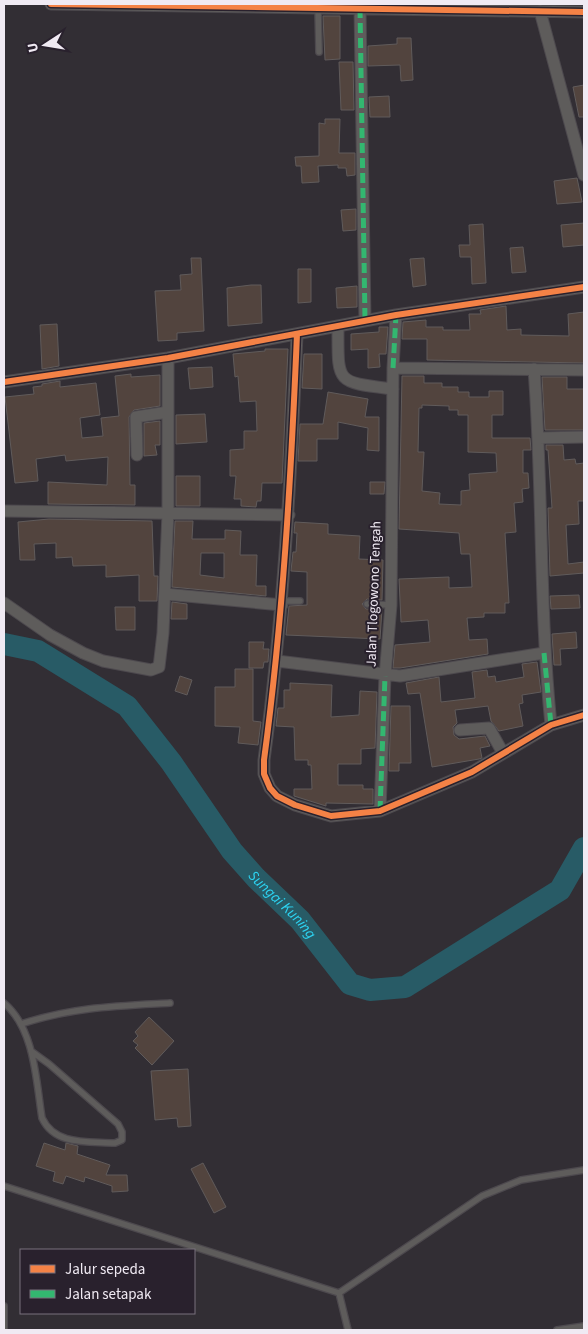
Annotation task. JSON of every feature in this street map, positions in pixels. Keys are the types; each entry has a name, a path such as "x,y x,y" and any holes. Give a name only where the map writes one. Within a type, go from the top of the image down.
{"street":[{"path":"51,4 584,12"},
{"path":"360,8 365,320"},
{"path":"540,11 584,175"},
{"path":"4,382 168,358 365,320 584,287"},
{"name":"Jalan Tlogowono Tengah","path":"396,315 393,368 391,605 384,676 414,675 544,653"},
{"path":"338,326 338,364 342,375 352,384 393,389"},
{"path":"297,334 289,515 277,661 264,760 264,774 270,788 277,796 295,805 331,816 380,811 472,772 551,725 584,715"},
{"path":"4,603 50,635 83,653 103,661 151,670 158,669 161,660 168,512 168,358"},
{"path":"393,368 584,370"},
{"path":"534,369 540,438 544,653 551,725"},
{"path":"137,455 136,417 168,412"},
{"path":"540,438 584,436"},
{"path":"4,511 289,515"},
{"path":"165,594 282,603"},
{"path":"277,661 384,676 380,811"},
{"path":"460,730 489,728 503,753"}],"lane":[{"path":"318,8 319,52"},
{"path":"282,603 300,601"},
{"path":"367,604 391,605"},
{"path":"4,1003 21,1024 31,1051 42,1118 54,1135 68,1140 115,1143 122,1140 122,1132 118,1124 49,1064 31,1051"},
{"path":"21,1024 56,1013 93,1007 170,1003"},
{"path":"338,1293 482,1196 521,1180 584,1170"},
{"path":"4,1186 338,1293"},
{"path":"338,1293 348,1330"},
{"path":"4,1306 4,1330"},
{"path":"557,1330 584,1326"}],"building":[{"path":"323,16 340,16 340,59 325,60"},
{"path":"397,38 411,38 413,80 401,81 400,65 368,66 368,46 397,44"},
{"path":"339,62 353,62 354,110 341,110"},
{"path":"584,85 584,117 579,117 573,87"},
{"path":"389,96 390,117 370,117 369,97"},
{"path":"325,119 340,119 339,153 355,153 355,175 347,176 346,168 338,168 338,165 318,166 319,182 302,183 301,166 296,166 295,157 319,156 319,123 325,124"},
{"path":"577,178 582,202 557,204 554,181"},
{"path":"356,209 356,230 343,231 341,210"},
{"path":"584,223 584,245 563,247 561,225"},
{"path":"483,224 486,283 472,284 471,257 460,257 459,245 470,245 469,225"},
{"path":"523,247 526,272 512,273 510,248"},
{"path":"191,258 201,258 204,331 177,333 177,340 158,341 155,291 181,290 180,275 192,274"},
{"path":"424,258 426,285 413,287 410,259"},
{"path":"298,269 311,269 311,302 298,303"},
{"path":"261,285 262,323 228,326 227,288"},
{"path":"357,286 357,307 337,308 336,288"},
{"path":"506,306 507,330 521,329 521,335 569,336 568,314 584,312 584,363 427,360 427,339 402,339 403,322 426,320 426,327 443,327 443,330 470,330 469,314 481,314 480,310"},
{"path":"57,324 59,366 42,369 40,325"},
{"path":"379,327 388,327 386,354 379,354 380,367 368,368 368,349 351,350 351,334 379,332"},
{"path":"265,349 288,349 282,483 262,483 261,501 257,501 256,507 241,506 241,499 234,499 236,476 230,476 230,450 244,449 244,431 257,431 256,401 240,402 238,376 235,377 233,354 265,351"},
{"path":"304,354 322,354 322,389 302,388"},
{"path":"212,367 213,387 190,389 188,368"},
{"path":"131,374 131,377 160,375 160,406 134,410 129,417 130,485 135,485 135,505 48,504 48,482 107,485 108,457 66,461 65,455 36,459 38,481 15,483 5,397 34,394 33,387 60,381 60,387 96,383 100,415 80,418 82,438 103,436 101,418 119,416 115,376"},
{"path":"402,376 424,376 424,383 442,383 442,387 458,387 458,392 469,392 469,397 489,397 489,391 503,391 503,415 492,415 492,438 530,438 531,450 523,450 523,473 528,473 529,488 522,489 523,502 514,503 516,532 505,533 509,603 505,603 505,613 484,613 484,617 467,618 469,640 487,639 488,654 393,668 395,645 430,642 428,620 401,622 399,579 449,577 449,588 472,587 470,554 461,554 459,533 399,529","holes":["422,405 449,406 449,410 458,410 458,415 468,415 468,452 496,453 497,472 469,474 470,490 461,491 461,505 439,504 440,493 422,491 424,452 418,452 419,408 422,408"]},
{"path":"542,377 567,377 567,389 584,389 584,430 545,430"},
{"path":"328,392 368,399 365,417 379,417 379,451 367,450 368,428 338,422 338,439 317,439 317,461 298,461 300,424 323,424"},
{"path":"205,414 207,442 176,444 176,415"},
{"path":"160,421 160,445 155,445 157,455 144,456 144,423"},
{"path":"546,445 563,445 564,460 575,459 576,464 584,463 584,501 578,501 579,524 566,525 568,564 584,562 584,573 550,576 548,508 552,508 548,450 546,450"},
{"path":"176,476 200,476 200,506 176,506"},
{"path":"370,482 385,482 384,494 370,494"},
{"path":"49,519 152,521 154,576 158,576 157,601 139,601 139,575 106,577 106,565 73,566 72,557 56,558 56,543 34,544 35,560 20,560 18,522"},
{"path":"175,521 193,521 192,539 225,539 225,530 241,531 240,555 257,555 256,586 266,586 266,596 172,587","holes":["201,553 224,553 224,578 200,575"]},
{"path":"295,522 328,524 328,534 360,536 359,559 383,560 382,600 367,599 362,604 366,609 382,609 380,639 286,635 289,606 307,605 307,572 291,571 293,552 296,552 297,533 294,533"},
{"path":"579,595 580,608 551,609 550,596"},
{"path":"172,602 187,604 187,619 171,619"},
{"path":"115,607 135,607 135,630 116,630"},
{"path":"576,632 577,648 560,649 561,665 554,665 552,634"},
{"path":"249,642 264,642 263,649 269,649 268,662 264,662 263,668 249,668"},
{"path":"537,662 541,692 522,695 523,703 519,704 523,726 499,731 491,721 488,706 455,710 457,723 453,727 454,735 459,739 485,736 490,746 480,748 482,758 432,767 420,693 408,694 406,683 439,677 441,702 475,698 472,672 487,670 488,677 495,676 496,682 524,677 522,664"},
{"path":"235,669 253,669 253,721 261,722 258,745 238,743 240,727 215,726 215,687 235,687"},
{"path":"180,676 192,680 187,695 175,691"},
{"path":"290,683 332,685 331,717 359,715 360,691 377,692 375,748 361,749 361,764 338,764 338,785 363,785 363,789 373,789 373,804 326,803 326,806 294,796 294,789 312,789 311,765 308,765 308,760 295,760 294,727 276,726 278,708 284,708 284,690 290,690"},
{"path":"391,706 410,706 411,763 399,763 399,771 389,771"},
{"path":"149,1017 174,1041 152,1065 135,1048 138,1045 133,1041 138,1036 135,1032"},
{"path":"188,1069 191,1126 178,1127 177,1118 155,1120 151,1071"},
{"path":"44,1143 65,1150 66,1143 78,1146 77,1154 110,1165 106,1175 127,1175 128,1191 112,1192 112,1186 85,1177 84,1182 66,1176 63,1184 53,1181 55,1172 36,1166"},
{"path":"203,1163 226,1207 214,1213 191,1169"}],"waterway":[{"name":"Sungai Kuning","path":"4,644 38,651 127,706 171,762 232,851 256,878 300,920 350,984 370,990 405,987 560,890 584,848"}],"marked path":[{"path":"360,8 365,320"},
{"path":"393,368 396,315"},
{"path":"544,653 551,725"},
{"path":"380,811 385,676"}],"cycle path":[{"path":"51,4 584,12"},
{"path":"4,382 168,358 396,315 584,287"},
{"path":"297,334 285,548 271,707 264,760 264,774 270,788 277,796 295,805 331,816 380,811 472,772 551,725 584,715"}]}
